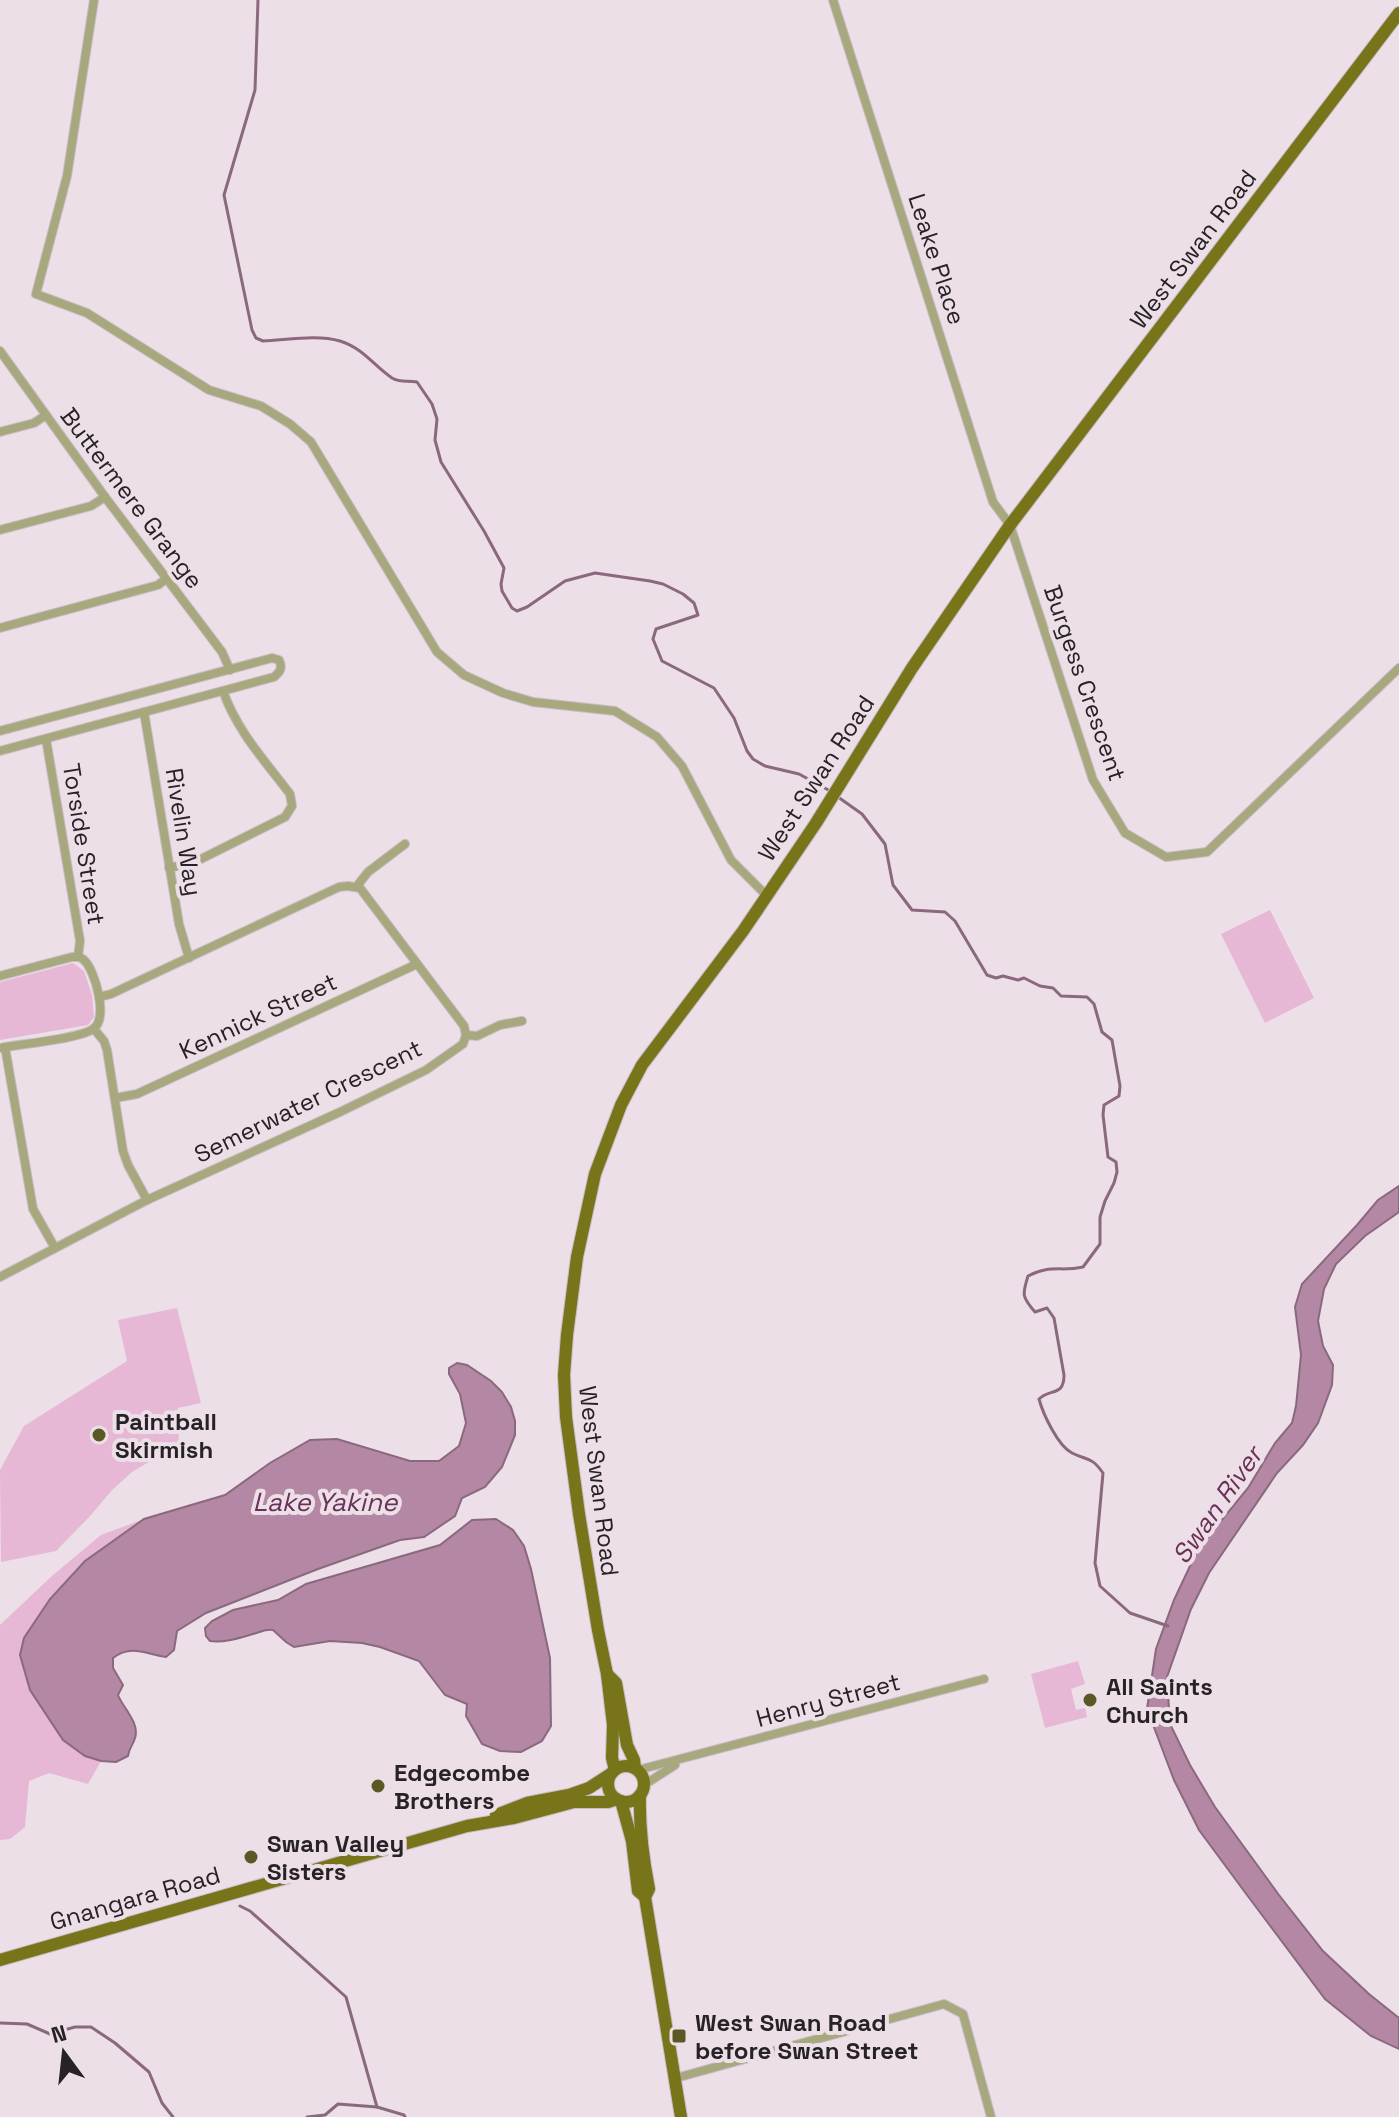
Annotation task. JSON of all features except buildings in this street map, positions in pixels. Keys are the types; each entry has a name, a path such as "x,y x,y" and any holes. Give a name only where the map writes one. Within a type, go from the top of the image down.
{"main road":[{"name":"West Swan Road","path":"614,1771 607,1674 591,1591 566,1417 564,1375 577,1257 595,1174 621,1105 642,1065 689,1004 816,823 912,668 1010,525 1399,13"},
{"name":"West Swan Road","path":"607,1674 616,1683 627,1745 636,1769"},
{"path":"642,1790 631,1801 619,1800 612,1795 608,1784 614,1771 625,1766 636,1769 644,1780 639,1814 649,1889 645,1897 681,2117"},
{"name":"Gnangara Road","path":"0,1960 467,1826 527,1803 569,1795 589,1788 614,1771"},
{"path":"619,1800 632,1841 638,1891 645,1897"},
{"name":"Gnangara Road","path":"467,1826 514,1818 574,1802 619,1800"}],"street":[{"path":"94,0 67,176 36,294 87,313 209,390 261,406 290,424 311,442 437,652 464,675 503,693 533,702 615,711 657,737 682,766 731,860 766,895"},
{"name":"Leake Place","path":"833,0 993,502 1010,525"},
{"name":"Buttermere Grange","path":"0,351 222,652 230,670"},
{"path":"0,432 34,423 46,415"},
{"path":"0,530 91,506 105,497"},
{"name":"Burgess Crescent","path":"1010,525 1093,780 1125,833 1166,857 1207,852 1399,668"},
{"path":"0,628 158,585 167,578"},
{"path":"0,731 272,658 282,665 274,677 0,751"},
{"path":"169,868 195,862 285,817 292,806 290,794 241,731 223,691"},
{"name":"Rivelin Way","path":"144,712 179,924 189,958"},
{"name":"Torside Street","path":"46,739 80,941 78,957"},
{"path":"99,997 339,887 357,886 368,872 405,844"},
{"path":"357,886 464,1026 466,1035 477,1036 500,1025 522,1021"},
{"path":"0,976 78,957 85,961 90,970 99,997 101,1017 94,1029 81,1034 2,1047 33,1209 55,1248"},
{"name":"Kennick Street","path":"115,1098 137,1094 417,964"},
{"path":"94,1029 107,1050 123,1151 147,1200"},
{"name":"Semerwater Crescent","path":"0,1277 147,1200 426,1070 463,1044 466,1035"},
{"name":"Henry Street","path":"636,1769 682,1760 984,1679"},
{"name":"Henry Street","path":"642,1790 682,1760"},
{"path":"676,2078 944,2004 963,2014 991,2117"}],"shaded area":[{"path":"1270,910 1314,998 1265,1023 1221,934"},
{"path":"73,963 84,971 92,995 94,1017 88,1025 0,1040 0,982"},
{"name":"Paintball Skirmish","path":"177,1308 201,1403 178,1408 179,1444 132,1472 56,1551 1,1562 0,1470 24,1426 127,1361 118,1320"},
{"path":"144,1519 85,1561 50,1599 24,1638 85,1756 101,1761 88,1784 49,1773 29,1781 25,1827 10,1839 0,1840 0,1625 101,1535"},
{"path":"1078,1661 1085,1684 1071,1689 1076,1710 1085,1708 1087,1717 1045,1728 1031,1674"}],"water":[{"name":"Swan River","path":"1399,1186 1399,1212 1365,1236 1336,1264 1324,1289 1318,1321 1323,1346 1333,1365 1332,1385 1318,1423 1277,1473 1209,1573 1191,1609 1167,1677 1170,1724 1215,1807 1323,1951 1399,2018 1399,2049 1371,2036 1325,1999 1247,1895 1199,1830 1174,1780 1147,1709 1156,1649 1198,1549 1248,1488 1275,1443 1292,1423 1301,1355 1295,1307 1302,1284 1378,1200"},
{"name":"Lake Yakine","path":"457,1363 467,1365 502,1392 511,1407 515,1435 502,1467 485,1487 462,1498 455,1516 424,1537 400,1540 206,1613 177,1631 174,1650 166,1657 139,1651 126,1652 113,1658 113,1668 123,1685 118,1695 136,1732 128,1756 116,1762 101,1761 85,1756 63,1740 30,1690 20,1655 24,1638 50,1599 85,1561 144,1519 225,1495 270,1463 310,1440 337,1439 410,1461 439,1461 459,1446 466,1423 460,1394 449,1374 449,1368"},
{"path":"496,1519 513,1530 524,1546 550,1658 551,1726 542,1741 521,1752 500,1751 482,1744 466,1716 467,1704 445,1695 419,1661 362,1643 330,1641 294,1647 273,1630 221,1641 210,1641 206,1636 205,1628 212,1621 233,1610 278,1600 306,1584 440,1545 472,1520"}],"waterway":[{"path":"258,0 255,90 224,195 256,338 263,341 312,338 340,341 362,353 392,378 417,382 432,404 437,419 435,440 441,462 504,568 502,591 512,608 517,611 527,607 565,581 595,573 663,584 683,594 694,603 698,615 656,629 653,639 662,661 714,688 734,718 753,759 765,766 799,774 832,792"},
{"path":"838,797 862,814 885,844 893,885 912,910 945,912 955,921 987,975 1018,980 1024,978 1053,988 1061,996 1087,997 1094,1004 1102,1032 1112,1040 1119,1096 1104,1105 1103,1115 1108,1157 1116,1162 1117,1172 1100,1217 1100,1244 1083,1267 1049,1269 1028,1276 1024,1296 1035,1312 1047,1308 1054,1318 1064,1375 1059,1389 1039,1399 1044,1413 1056,1437 1067,1449 1092,1461 1103,1473 1095,1563 1100,1586 1130,1613 1168,1626"},
{"path":"240,1906 250,1911 346,1997 377,2107"},
{"path":"0,2023 27,2024 50,2034 75,2027 91,2027 149,2072 162,2103 173,2117"},
{"path":"307,2117 325,2115 338,2104 377,2107 405,2117"}],"place":[{"name":"Paintball Skirmish","path":"99,1435"},
{"name":"All Saints Church","path":"1090,1700"},
{"name":"Edgecombe Brothers","path":"378,1786"},
{"name":"Swan Valley Sisters","path":"251,1857"},
{"name":"West Swan Road before Swan Street","path":"679,2036"}]}
